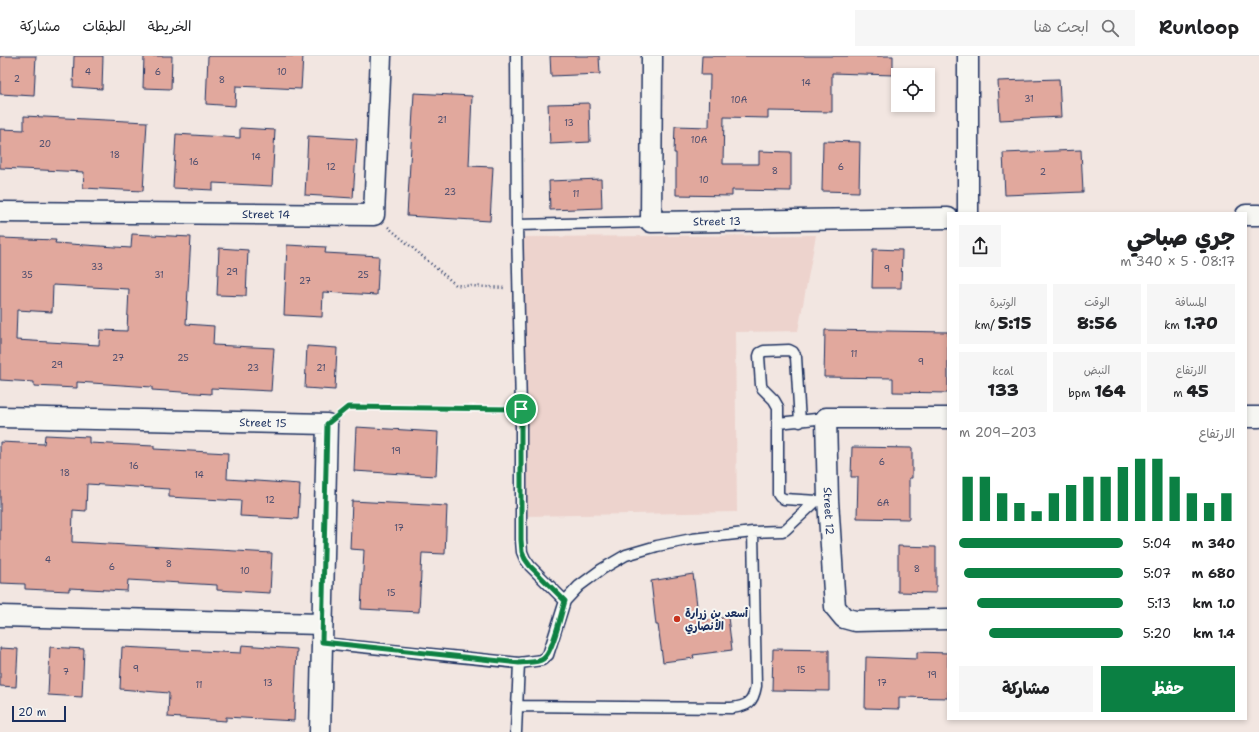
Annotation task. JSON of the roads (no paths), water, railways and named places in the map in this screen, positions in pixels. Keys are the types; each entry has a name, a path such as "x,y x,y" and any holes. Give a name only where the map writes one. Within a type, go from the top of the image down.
{"street":[{"name":"Street 14","path":"0,212 374,215 381,56"},
{"path":"651,222 652,56"},
{"path":"968,56 968,212"},
{"path":"1247,215 1259,215"},
{"name":"Street 13","path":"651,222 947,218"},
{"name":"Street 15","path":"0,417 327,424 322,633"},
{"path":"826,418 947,418"},
{"name":"Street 12","path":"826,418 821,501 835,607 844,618 855,621 947,619"},
{"path":"1247,418 1259,418"},
{"path":"0,616 322,633 320,732"}],"lane":[{"path":"516,56 522,552 530,566 565,601"},
{"path":"517,225 651,222"},
{"path":"800,422 796,357 793,352 789,350 764,351 760,353 758,356 761,385 777,404 778,494 784,499 821,501"},
{"path":"778,423 800,422 826,418"},
{"path":"322,633 519,663 542,660 548,655 565,601 579,586 602,569 626,555 657,546 692,539 753,532 782,531 821,501"},
{"path":"517,706 731,708 744,706 753,697 756,686 753,532"},
{"path":"516,732 519,663"}],"place":[{"name":"أسعد بن زرارة الأنصاري","path":"677,619"}]}
